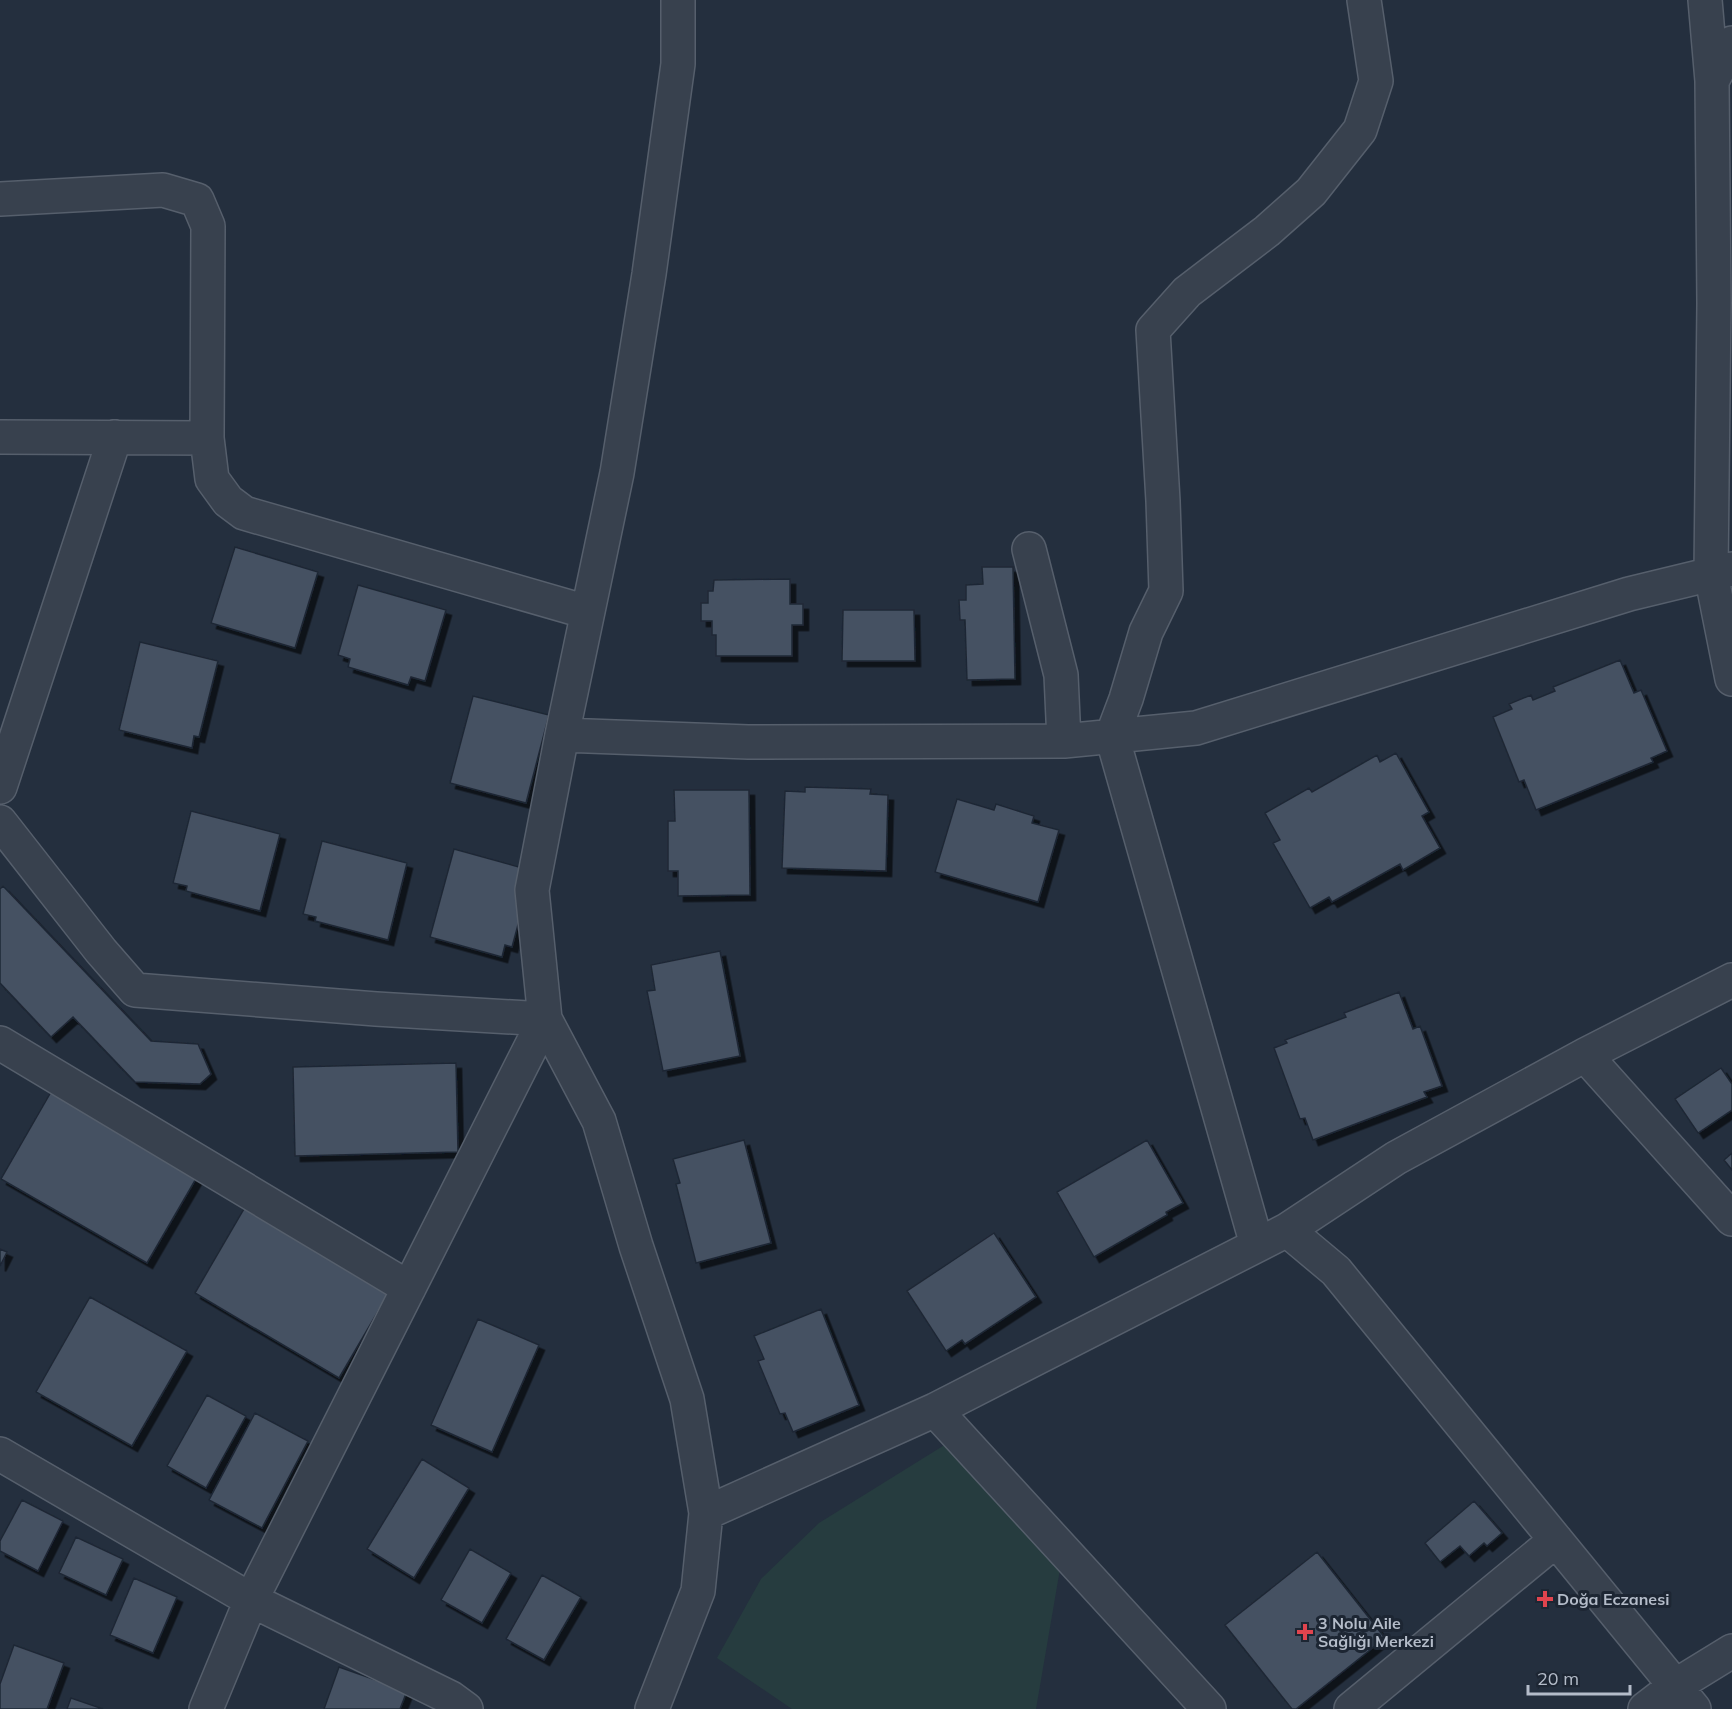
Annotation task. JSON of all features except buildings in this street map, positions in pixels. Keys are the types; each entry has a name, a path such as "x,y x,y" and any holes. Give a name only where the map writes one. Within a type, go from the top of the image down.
{"street":[{"path":"652,1709 698,1591 706,1513 687,1399 636,1246 599,1121 545,1019 532,890 617,473 649,274 678,64 678,0"},
{"path":"1257,1245 1112,736 1126,699 1146,632 1166,591 1153,330 1187,292 1267,231 1311,192 1360,130 1376,81 1364,0"},
{"path":"1705,0 1712,81 1723,303 1722,571 1732,679"},
{"path":"1712,81 1732,43"},
{"path":"0,199 164,190 197,200 208,226 207,438 212,479 228,501 244,513 587,612"},
{"path":"0,437 207,438"},
{"path":"0,787 115,437"},
{"path":"1029,549 1061,675 1064,741"},
{"path":"562,735 748,742 1064,741 1196,728 1629,594 1722,571"},
{"path":"0,822 101,951 135,990 376,1009 545,1019"},
{"path":"706,1513 935,1410 1287,1230 1396,1158 1586,1055 1732,980"},
{"path":"206,1709 251,1600 545,1019"},
{"path":"0,1043 410,1288"},
{"path":"1586,1055 1732,1220"},
{"path":"1287,1230 1336,1271 1685,1697"},
{"path":"935,1410 1209,1709"},
{"path":"0,1454 251,1600 452,1698 466,1709"},
{"path":"1350,1709 1556,1540"},
{"path":"1645,1709 1685,1697 1732,1652"}],"green space":[{"path":"951,1441 1060,1569 1036,1709 792,1709 717,1658 761,1579 819,1523"}],"place":[{"name":"Doğa Eczanesi","path":"1545,1599"},
{"name":"3 Nolu Aile Sağlığı Merkezi","path":"1305,1632"}]}
